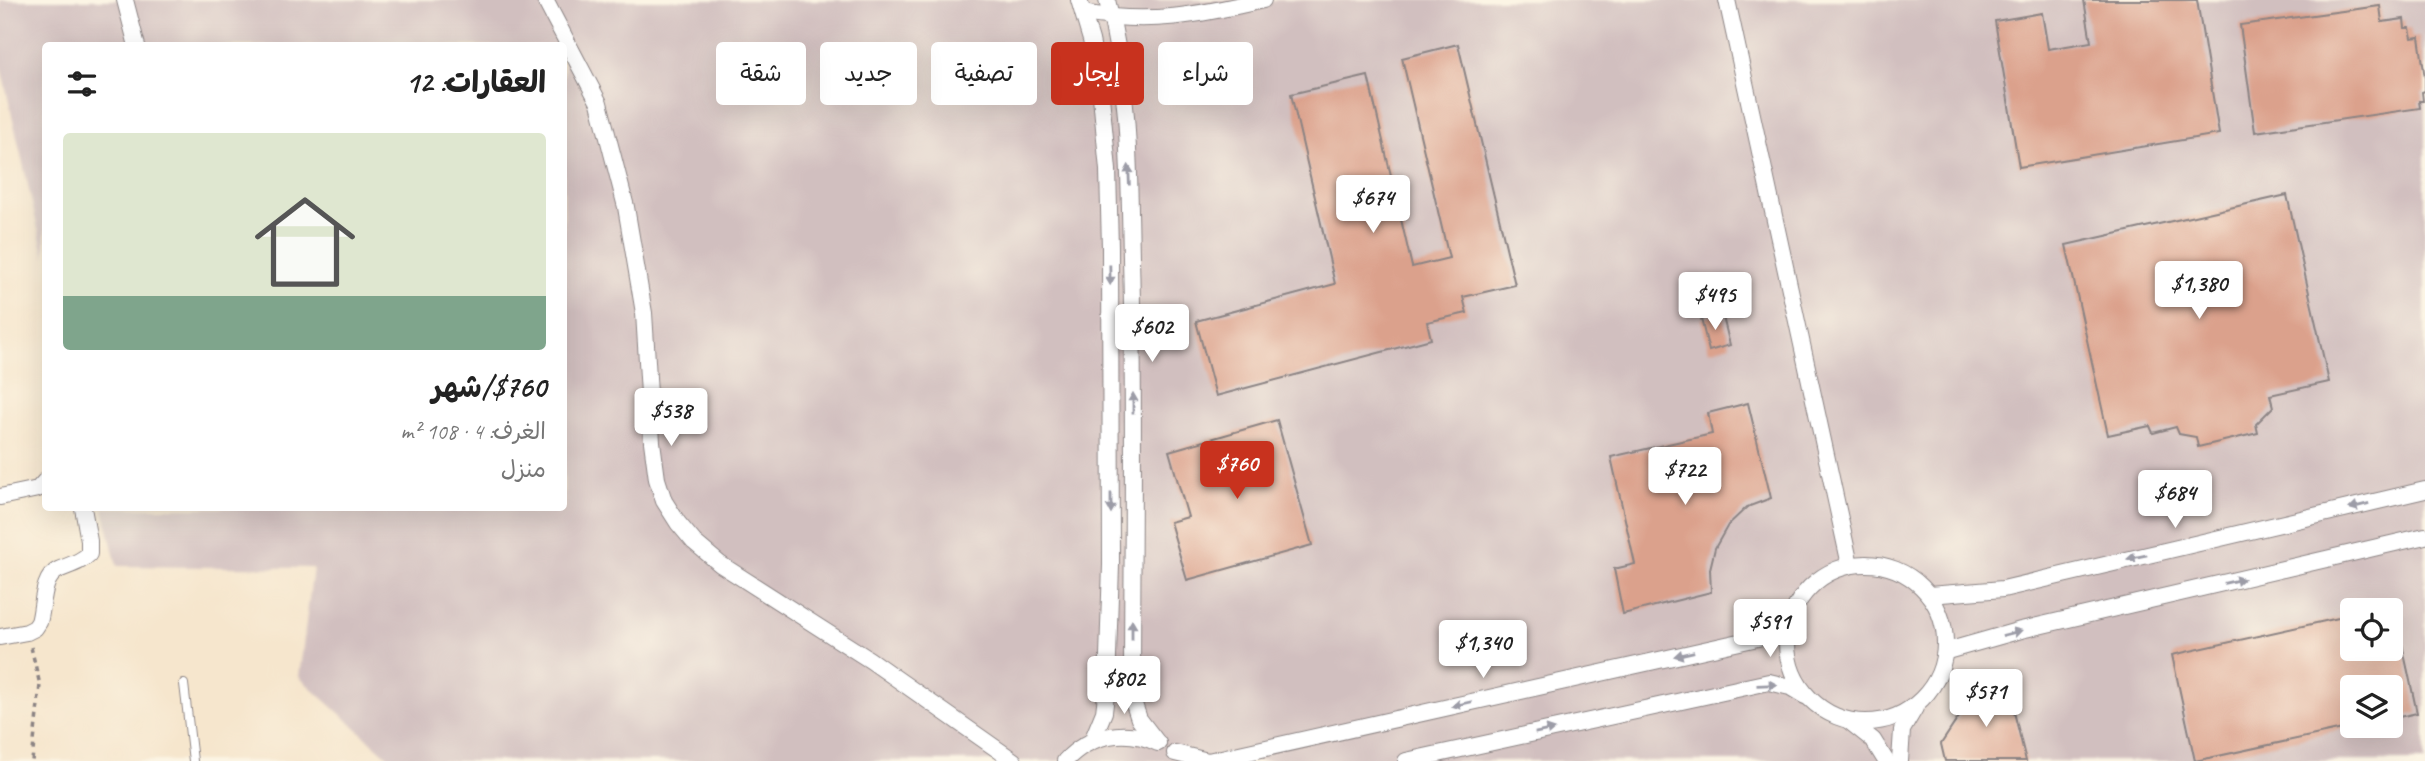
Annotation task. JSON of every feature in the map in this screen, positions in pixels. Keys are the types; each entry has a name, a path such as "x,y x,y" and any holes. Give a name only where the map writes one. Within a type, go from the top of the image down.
{"street":[{"path":"125,0 136,42"},
{"path":"545,0 599,103 626,207 644,313 652,442 657,479 664,501 694,542 720,564 870,660 1014,761"},
{"path":"1107,0 1120,53 1128,131 1133,322 1132,698 1139,719 1156,741 1179,757 1208,761 1762,637 1792,614"},
{"path":"1081,7 1111,18 1143,20 1177,18 1263,0"},
{"path":"1727,0 1850,565"},
{"path":"1081,7 1100,86 1108,170 1111,361 1111,565 1107,687 1104,712 1092,741"},
{"path":"0,498 38,489 42,484"},
{"path":"1928,595 2003,589 2425,490"},
{"path":"0,637 35,628 39,622 49,578 89,554 84,511"},
{"path":"1947,651 2021,630 2425,536"},
{"path":"1807,697 1795,680 1788,657 1788,631 1792,614 1805,593 1831,572 1850,565 1873,564 1905,573 1937,605 1945,631 1947,651 1934,685 1905,722 1900,761"},
{"path":"1406,761 1769,682 1790,687 1826,712 1849,721 1870,723 1896,717 1918,704"},
{"path":"1849,721 1873,740 1886,761"},
{"path":"1065,761 1074,751 1092,741 1113,735 1135,735 1156,741"}],"lane":[{"path":"184,684 193,761"}],"path":[{"path":"27,632 40,685 32,761"}],"shaded area":[{"path":"0,0 2425,0 2425,761 393,761 299,677 313,568 117,566 104,511 567,511 567,42 42,42 42,246 0,63"}],"building":[{"path":"2084,0 2197,0 2219,134 2019,167 1995,21 2042,13 2048,49 2091,42"},
{"path":"2380,6 2382,22 2404,19 2405,28 2410,28 2412,38 2419,37 2425,78 2423,101 2419,101 2420,108 2255,132 2240,25"},
{"path":"1458,44 1515,285 1463,297 1467,313 1427,322 1431,339 1216,396 1196,321 1335,284 1291,94 1368,76 1412,267 1449,258 1402,58"},
{"path":"2287,195 2329,382 2270,395 2273,407 2256,424 2258,433 2198,447 2196,437 2179,434 2176,427 2153,433 2150,426 2108,435 2066,245"},
{"path":"1722,313 1730,345 1709,351 1701,319"},
{"path":"1748,403 1771,498 1747,507 1728,525 1715,548 1710,569 1711,592 1623,614 1614,569 1635,564 1611,457 1712,434 1708,413"},
{"path":"1277,420 1312,545 1187,580 1170,522 1188,517 1169,451"},
{"path":"2340,618 2340,661 2403,661 2403,649 2417,713 2403,716 2403,675 2340,675 2340,730 2195,761 2172,655"},
{"path":"2006,679 2026,761 1945,761 1941,744 1980,685"}]}
